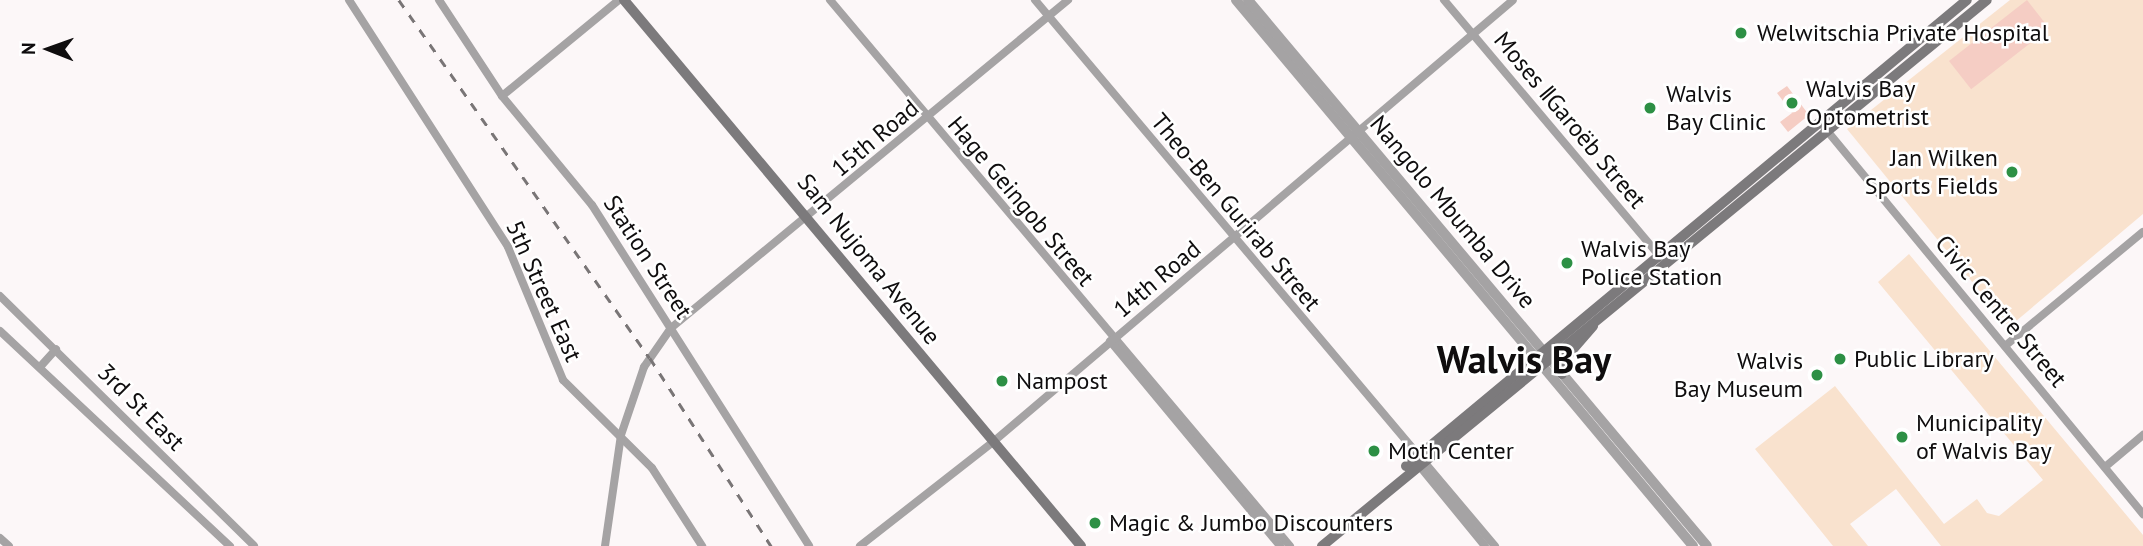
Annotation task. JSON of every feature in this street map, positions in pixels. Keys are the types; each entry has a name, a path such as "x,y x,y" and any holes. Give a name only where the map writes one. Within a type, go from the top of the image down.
{"main road":[{"name":"Sam Nujoma Avenue","path":"621,0 809,219 1082,546"},
{"path":"1311,546 1542,359 1659,255 1967,0"},
{"path":"1542,359 1594,323 1667,265 1985,1"},
{"path":"1562,374 1561,363 1589,336 1594,323"},
{"path":"1322,546 1419,460"}],"street":[{"name":"5th Street East","path":"349,0 508,247 563,380 652,468 702,546"},
{"name":"Station Street","path":"439,0 502,96 592,205 809,546"},
{"path":"502,96 621,0"},
{"name":"Hage Geingob Street","path":"830,0 1105,328 1280,546"},
{"name":"Theo-Ben Gurirab Street","path":"1035,0 1419,460 1495,546"},
{"name":"15th Road","path":"605,546 621,435 644,367 671,328 809,219 1068,0"},
{"name":"Nangolo Mbumba Drive","path":"1236,0 1356,137 1542,359 1693,546"},
{"name":"Nangolo Mbumba Drive","path":"1248,0 1356,137"},
{"name":"Moses ǁGaroëb Street","path":"1444,0 1667,265"},
{"name":"14th Road","path":"860,546 993,442 1356,137 1513,0"},
{"name":"Civic Centre Street","path":"1820,122 2143,514"},
{"path":"2004,346 2143,232"},
{"name":"3rd St East","path":"0,296 254,546"},
{"name":"3rd St East","path":"0,331 230,546"},
{"name":"Hage Geingob Street","path":"1114,340 1290,546"},
{"path":"40,367 56,349"},
{"name":"Nangolo Mbumba Drive","path":"1542,359 1562,374 1707,546"},
{"path":"2105,467 2143,435"},
{"path":"139,459 151,445"},
{"name":"Theo-Ben Gurirab Street","path":"1419,460 1485,546"},
{"path":"190,507 202,495"},
{"path":"0,538 9,546"}],"shaded area":[{"name":"Jan Wilken Sports Fields","path":"2010,0 2143,0 2143,214 2009,327 1847,129"},
{"path":"1909,254 2143,535 2143,546 1941,546 1896,489 1850,524 1868,546 1833,546 1755,449 1835,386 1944,524 1977,499 1987,513 1999,516 2043,480 1878,282"}],"building":[{"path":"2027,0 2049,28 1971,89 1949,61"},
{"name":"Walvis Bay Optometrist","path":"1787,86 1809,115 1788,132 1780,122 1792,113 1777,93"}],"railway":[{"path":"399,0 650,358 771,546"}],"place":[{"name":"Welwitschia Private Hospital","path":"1741,33"},
{"name":"Walvis Bay Optometrist","path":"1792,103"},
{"name":"Walvis Bay Clinic","path":"1650,108"},
{"name":"Jan Wilken Sports Fields","path":"2012,172"},
{"name":"Walvis Bay Police Station","path":"1567,263"},
{"name":"Public Library","path":"1840,359"},
{"name":"Walvis Bay Museum","path":"1817,375"},
{"name":"Nampost","path":"1002,381"},
{"name":"Municipality of Walvis Bay","path":"1902,437"},
{"name":"Moth Center","path":"1374,451"},
{"name":"Magic & Jumbo Discounters","path":"1095,523"}],"district":[{"name":"Walvis Bay","path":"1524,359"}]}
